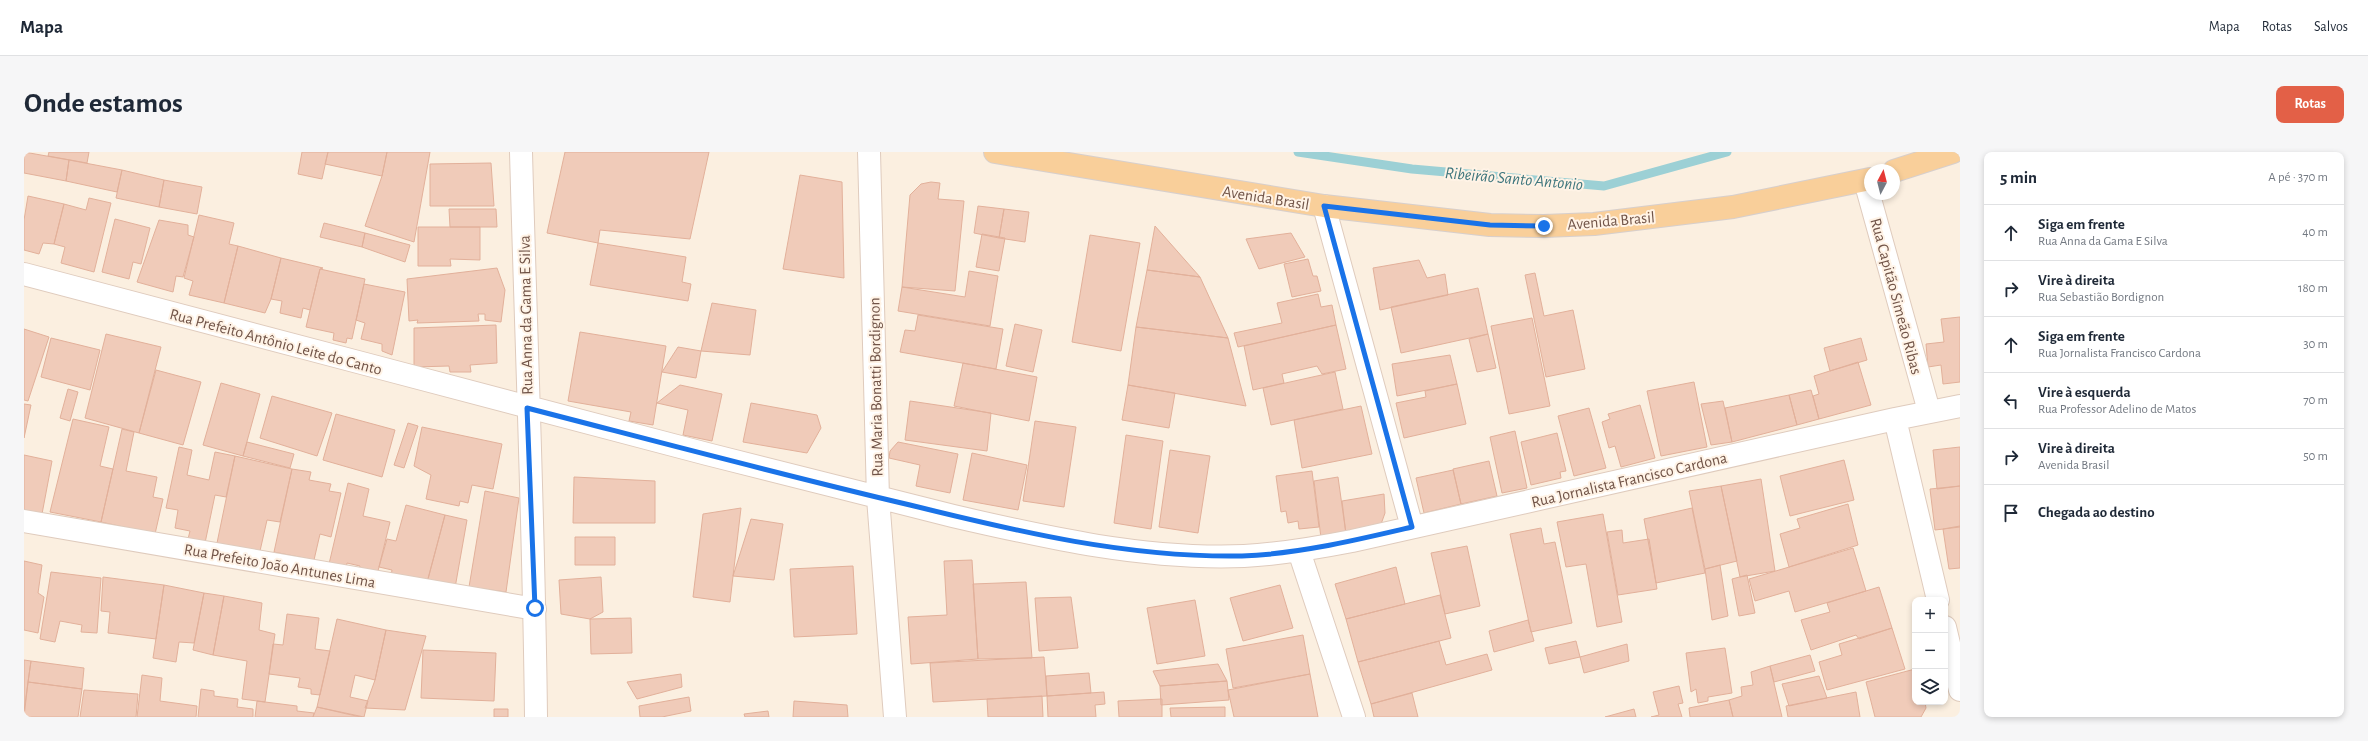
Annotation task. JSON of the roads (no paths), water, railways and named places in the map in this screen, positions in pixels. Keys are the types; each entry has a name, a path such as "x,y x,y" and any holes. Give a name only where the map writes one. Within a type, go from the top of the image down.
{"main road":[{"name":"Avenida Brasil","path":"995,152 1324,206 1490,225 1544,226 1594,224 1733,207 1864,181"},
{"path":"1900,170 1952,152"}],"street":[{"name":"Rua Anna da Gama E Silva","path":"521,152 527,408 535,608 536,717"},
{"name":"Rua Maria Bonatti Bordignon","path":"869,152 878,498 896,717"},
{"name":"Rua Capitão Simeão Ribas","path":"1873,200 1929,412"},
{"path":"1324,206 1412,527"},
{"name":"Rua Prefeito Antônio Leite do Canto","path":"24,274 527,408 878,498"},
{"name":"Rua Jornalista Francisco Cardona","path":"878,498 1010,529 1097,546 1164,554 1210,556 1299,551 1895,419 1960,406"},
{"path":"1895,419 1937,597"},
{"name":"Rua Prefeito João Antunes Lima","path":"24,522 535,608"},
{"path":"1299,551 1354,717"},
{"path":"1946,633 1960,690"}],"waterway":[{"name":"Ribeirão Santo Antonio","path":"1298,152 1412,169 1604,186 1727,152"}]}
